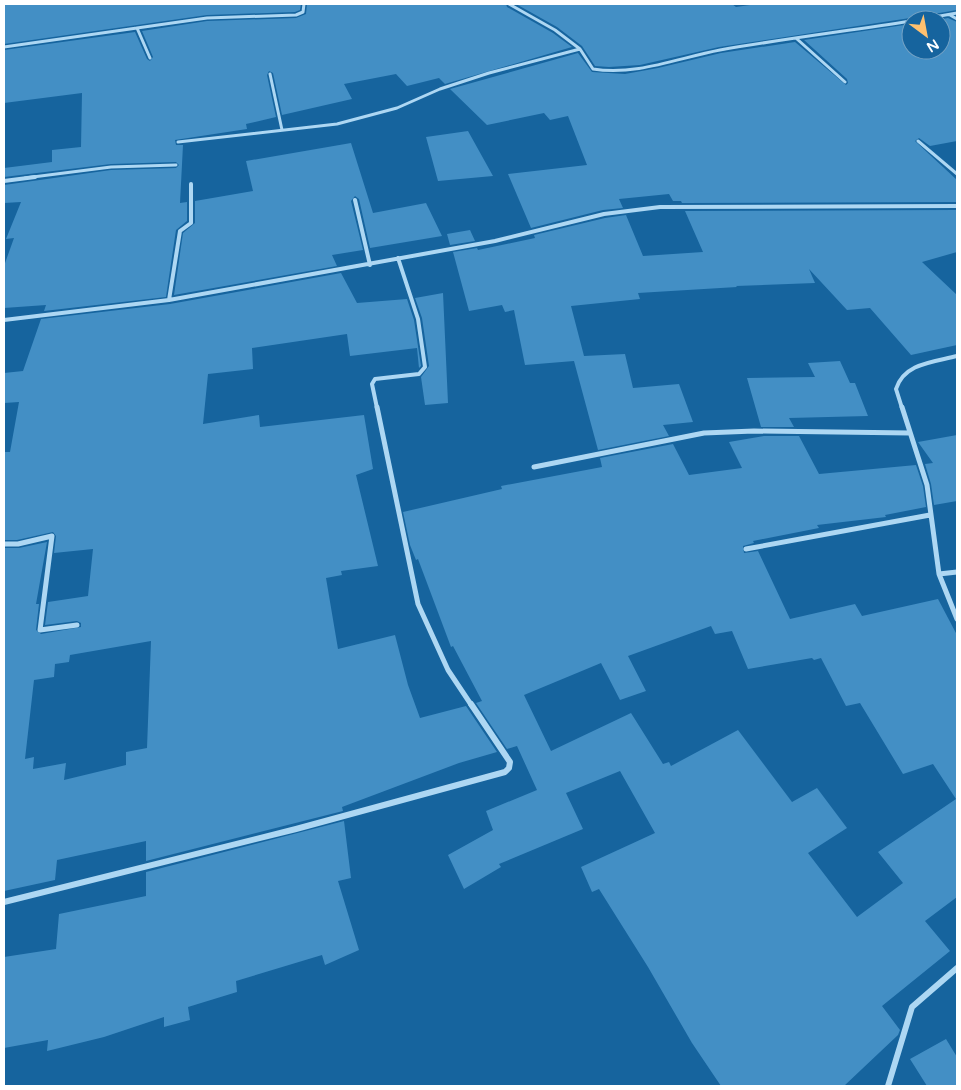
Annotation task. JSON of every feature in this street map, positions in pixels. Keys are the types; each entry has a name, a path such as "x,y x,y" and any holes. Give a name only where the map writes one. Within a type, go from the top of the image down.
{"street":[{"path":"4,47 232,16 296,15 303,12 304,4"},
{"path":"508,4 555,30 580,49 593,69 605,72 622,71 705,53 901,22"},
{"path":"137,28 150,58"},
{"path":"797,38 845,82"},
{"path":"178,142 336,124 397,108 440,89 580,49"},
{"path":"270,74 282,130"},
{"path":"918,141 957,174"},
{"path":"4,181 111,167 176,164"},
{"path":"169,300 180,231 190,223 191,184"},
{"path":"355,200 370,265"},
{"path":"4,320 169,300 370,265 398,258 495,241 604,214 660,206 957,206"},
{"path":"4,902 296,829 505,772 509,768 510,762 448,670 418,604 372,384 375,379 419,374 424,367 418,319 398,258"},
{"path":"957,356 914,368 897,380 896,389 927,485 939,574 957,619"},
{"path":"534,467 704,433 754,431 910,433"},
{"path":"746,549 930,515"},
{"path":"4,544 18,544 52,536 40,630 77,625"},
{"path":"939,574 957,572"},
{"path":"888,1086 912,1006 957,968"}],"building":[{"path":"4,4 301,4 300,10 295,12 207,15 4,44"},
{"path":"307,4 506,4 507,7 553,33 572,47 445,84 439,78 407,86 396,74 344,84 352,99 282,115 273,73 269,71 267,75 276,117 246,124 247,129 175,140 176,145 183,145 180,203 187,202 187,221 176,230 166,297 44,311 46,305 4,308 4,266 14,238 6,239 21,202 4,203 4,185 111,170 176,168 179,165 176,162 111,164 4,177 4,168 52,162 52,150 81,147 82,93 4,103 4,50 135,32 147,59 150,61 153,57 142,31 207,21 296,18 306,14"},
{"path":"516,4 732,4 736,7 757,4 957,4 957,10 901,10 901,19 719,47 640,65 609,67 595,66 582,46 557,27"},
{"path":"951,19 957,22 957,141 930,146 919,138 915,141 957,180 957,202 682,203 681,201 673,201 669,194 619,199 623,208 603,210 531,228 508,174 587,165 568,116 550,120 544,113 487,125 450,89 578,53 592,72 625,74 721,53 795,42 846,85 848,83 847,79 804,40 901,25 901,60 951,60"},
{"path":"468,131 493,176 438,181 426,137"},
{"path":"351,143 373,213 426,203 442,236 370,248 359,199 355,196 351,201 363,250 332,255 337,266 174,295 183,233 195,223 195,201 253,191 246,161"},
{"path":"957,210 957,252 922,262 957,295 957,345 911,355 870,308 847,310 809,269 815,283 638,293 640,299 571,306 584,356 625,354 633,388 679,384 693,422 663,425 669,436 598,450 574,361 525,365 514,310 505,312 502,305 469,311 453,252 477,248 478,250 535,238 534,235 605,218 626,215 643,256 703,252 685,211"},
{"path":"470,230 475,241 450,245 447,234"},
{"path":"341,273 357,303 407,299 414,320 421,366 419,368 417,348 350,356 347,334 252,348 253,369 208,374 203,424 259,415 260,427 364,415 373,469 356,475 378,566 341,571 342,575 326,578 338,649 395,635 408,685 420,718 466,706 497,752 459,763 342,807 343,811 146,861 146,841 57,860 55,880 4,891 4,548 19,548 47,542 36,604 39,604 36,630 41,634 81,627 81,623 77,621 45,625 48,602 88,596 93,549 54,553 56,536 53,532 17,540 4,540 4,452 10,452 19,402 4,403 4,373 23,371 41,319 170,304","holes":["151,641 147,748 126,752 126,765 64,780 66,763 33,769 34,757 25,759 34,680 54,677 55,664 69,662 70,655"]},
{"path":"443,293 448,403 425,405 421,377 429,366 422,318 415,298"},
{"path":"840,361 850,383 855,383 868,416 789,418 794,427 761,427 747,378 815,377 808,363"},
{"path":"957,435 957,501 934,505 931,484 925,464 933,463 918,442"},
{"path":"764,436 799,436 819,474 916,465 923,486 926,507 885,515 886,517 817,525 819,528 753,541 754,543 743,546 744,553 758,551 790,619 855,604 862,616 938,599 957,635 957,897 925,921 950,951 882,1006 900,1030 898,1035 844,1086 721,1086 692,1043 648,967 599,889 592,892 581,867 655,833 620,771 566,793 583,829 499,864 501,867 464,889 448,855 493,830 486,811 537,790 517,746 507,749 476,703 482,701 453,646 451,647 418,559 416,560 410,545 403,512 502,489 501,486 602,467 600,458 673,444 689,475 742,468 729,442","holes":["711,626 715,634 732,631 748,669 821,658 846,706 860,703 903,774 933,764 956,799 878,852 903,883 857,917 808,853 847,828 817,788 792,802 738,730 671,766 669,762 663,764 631,713 551,751 524,695 601,663 620,700 646,691 628,656"]},
{"path":"344,821 351,878 338,881 359,950 325,965 322,955 236,981 237,992 188,1007 190,1020 164,1027 164,1017 104,1037 47,1051 48,1040 4,1048 4,957 56,949 59,914 146,896 146,872"},
{"path":"946,1039 957,1057 957,1086 927,1086 910,1059"}]}
